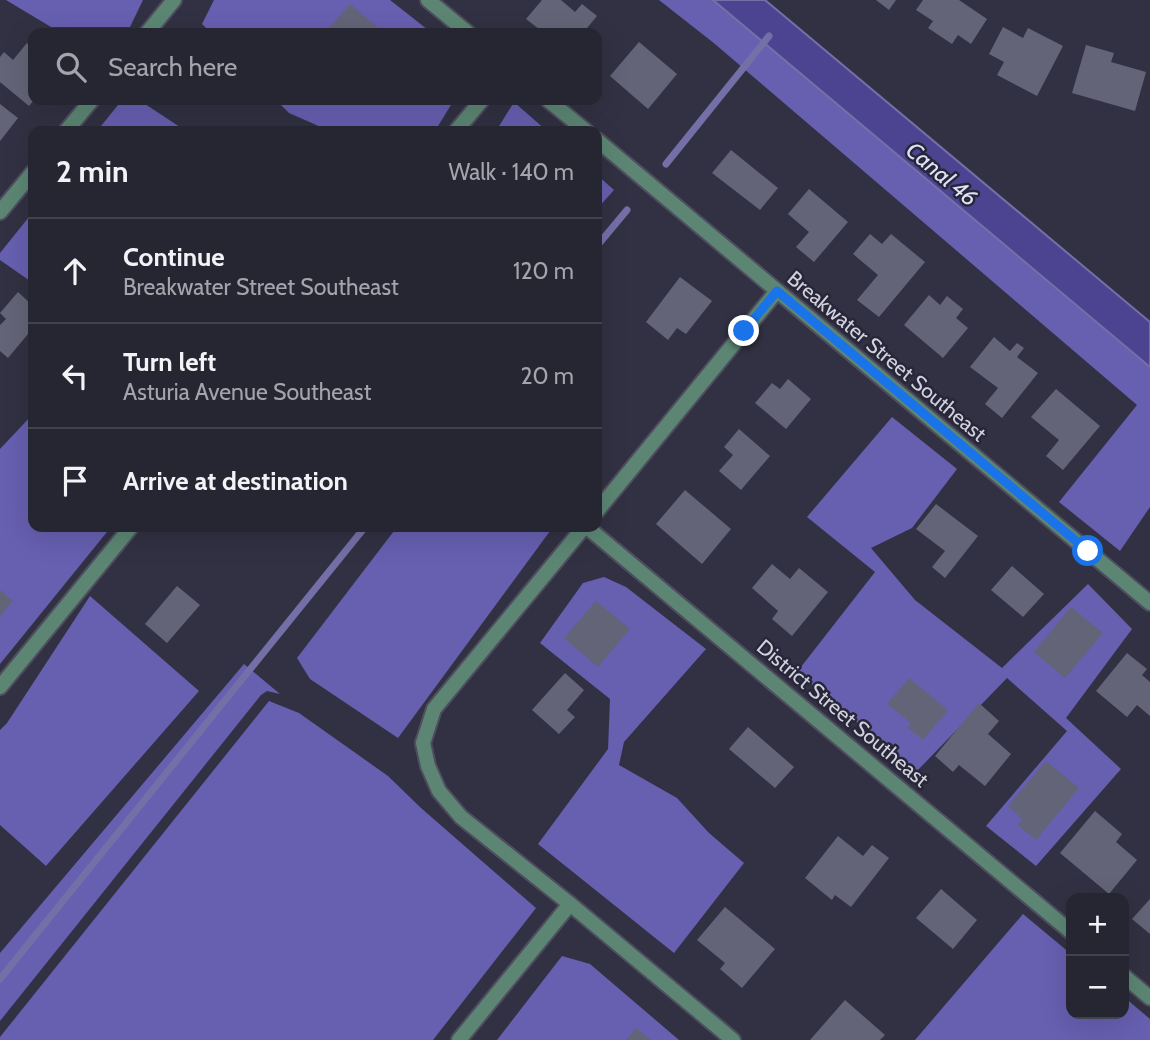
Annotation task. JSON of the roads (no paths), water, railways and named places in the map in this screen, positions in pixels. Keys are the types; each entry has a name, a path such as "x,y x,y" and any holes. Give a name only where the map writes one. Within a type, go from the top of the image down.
{"street":[{"path":"151,28 174,0"},
{"path":"428,0 462,28"},
{"path":"70,126 88,105"},
{"path":"460,126 478,105"},
{"path":"554,105 580,126"},
{"name":"Breakwater Street Southeast","path":"602,144 1150,603"},
{"path":"0,212 28,178"},
{"path":"602,505 777,291"},
{"path":"0,687 127,532"},
{"path":"582,532 434,709 423,743 428,766 439,791 461,817 733,1040"},
{"name":"District Street Southeast","path":"592,532 1066,928"},
{"path":"458,1040 570,904"},
{"path":"1129,980 1150,998"}],"water":[{"name":"Canal 46","path":"713,0 765,0 1150,322 1150,367"}],"waterway":[{"path":"666,164 769,36"},
{"path":"602,240 627,210"},
{"path":"0,979 361,532"}]}
